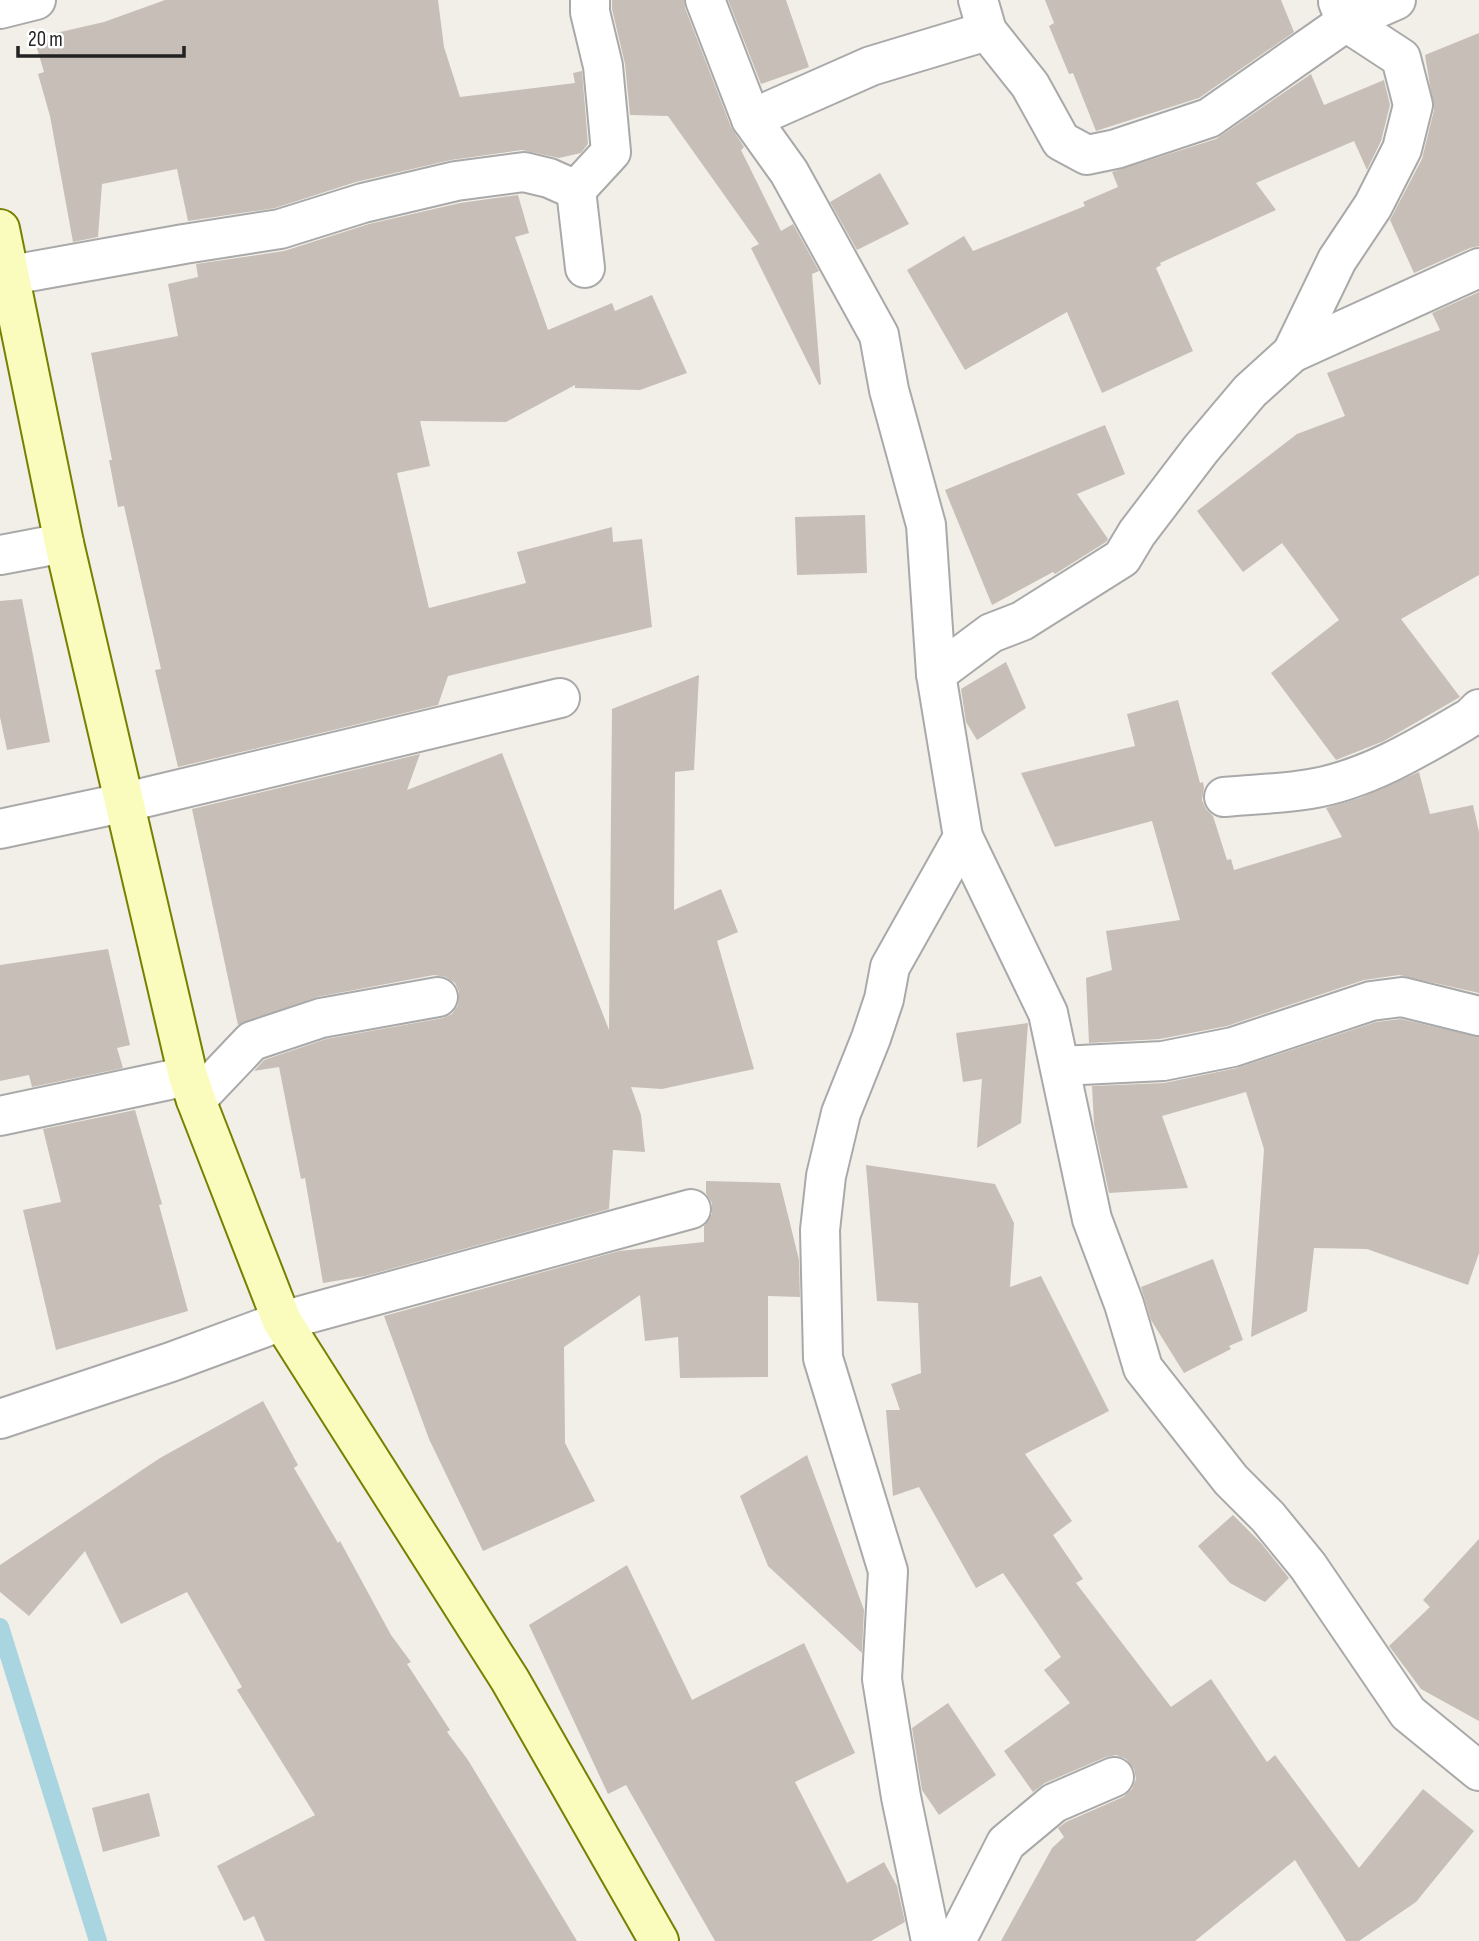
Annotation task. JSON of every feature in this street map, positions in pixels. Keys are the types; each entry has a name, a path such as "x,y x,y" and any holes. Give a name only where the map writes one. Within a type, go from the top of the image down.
{"street":[{"path":"0,9 36,0"},
{"path":"585,268 576,190 611,152 603,66 590,12 590,0"},
{"path":"705,0 751,119 789,172 879,335 889,390 926,525 936,674 963,837 1048,1013 1092,1219 1124,1304 1143,1368 1231,1480 1268,1517 1308,1566 1408,1713 1475,1759"},
{"path":"751,119 982,16 1030,85 1061,141 1087,155 1116,149 1209,118 1342,11 1396,0"},
{"path":"1292,353 1337,260 1373,206 1402,149 1413,105 1401,58 1342,11"},
{"path":"5,276 280,229 363,203 456,181 524,172 550,178 576,190"},
{"path":"0,229 5,276 122,803 192,1088 282,1321 510,1680 659,1941"},
{"path":"936,674 991,633 1022,621 1122,558 1137,533 1201,449 1250,391 1292,353 1479,268"},
{"path":"0,555 64,543"},
{"path":"0,829 122,803 560,698"},
{"path":"1224,797 1312,789 1370,771 1412,751 1471,717 1479,709"},
{"path":"931,1941 901,1797 882,1679 888,1571 822,1359 820,1230 826,1176 841,1113 880,1012 890,967 963,837"},
{"path":"0,1116 192,1088 252,1041 321,1017 438,997"},
{"path":"1060,1066 1163,1061 1233,1047 1371,1001 1402,997 1479,1016"},
{"path":"0,1419 171,1362 282,1321 691,1209"},
{"path":"956,1941 1006,1843 1054,1803 1114,1777"}],"building":[{"path":"165,0 438,0 444,47 460,97 575,83 573,73 582,71 588,144 581,153 559,158 522,150 451,160 356,182 275,208 188,221 177,169 102,184 98,237 73,242 50,116 38,74 44,72 34,38 104,22"},
{"path":"612,0 684,0 731,127 744,147 741,150 781,231 793,224 819,271 812,274 821,384 819,385 751,248 759,244 668,116 630,115 625,64"},
{"path":"728,0 786,0 809,67 761,84"},
{"path":"1045,0 1281,0 1294,32 1199,98 1096,131 1073,73 1069,74 1049,26 1054,23"},
{"path":"1479,33 1479,246 1414,273 1390,220 1422,159 1434,110 1425,55"},
{"path":"1311,74 1324,105 1384,80 1390,105 1381,141 1367,170 1354,141 1256,183 1276,210 1160,263 1156,268 1193,351 1102,393 1067,312 965,370 907,270 964,236 973,251 1085,206 1083,202 1118,187 1112,172 1216,139"},
{"path":"880,173 909,224 857,250 830,202"},
{"path":"518,195 529,233 515,237 548,330 612,303 615,311 652,295 687,373 640,390 575,388 575,385 506,422 420,421 430,466 397,473 429,608 526,583 517,552 612,527 613,542 642,539 652,627 448,676 438,705 178,767 155,670 161,669 124,506 118,507 109,460 112,460 91,353 178,336 168,284 198,277 196,264 284,251 369,224 460,203"},
{"path":"1479,292 1479,575 1401,619 1460,697 1384,741 1336,760 1271,673 1339,620 1282,543 1243,572 1197,511 1297,434 1345,416 1327,373 1440,330 1432,313"},
{"path":"1105,425 1125,474 1077,494 1108,539 1055,574 1053,572 992,605 945,490"},
{"path":"865,515 867,573 797,575 795,517"},
{"path":"22,599 50,742 7,750 0,717 0,601"},
{"path":"1006,662 1026,708 977,740 966,722 961,689"},
{"path":"699,675 694,770 675,772 674,910 721,889 738,932 717,941 754,1069 662,1089 631,1087 641,1115 645,1152 613,1150 609,1209 365,1276 323,1283 305,1178 301,1179 279,1067 254,1071 264,1060 326,1039 443,1018 452,1014 458,1005 459,992 455,983 446,977 434,975 317,997 238,1025 192,809 420,754 407,790 502,753 609,1030 612,709"},
{"path":"1178,700 1200,783 1203,782 1202,800 1213,816 1227,860 1231,859 1234,870 1342,837 1326,808 1360,798 1419,772 1430,814 1473,805 1479,832 1479,993 1399,975 1364,980 1227,1026 1160,1039 1089,1043 1086,978 1112,970 1106,931 1180,920 1152,821 1055,847 1021,773 1135,746 1127,714"},
{"path":"108,949 130,1045 117,1048 123,1068 32,1087 29,1075 0,1081 0,965"},
{"path":"1401,1019 1479,1037 1479,1253 1468,1285 1367,1249 1314,1248 1307,1311 1251,1337 1264,1149 1246,1092 1162,1116 1188,1188 1109,1193 1094,1124 1092,1086 1164,1083 1237,1068 1376,1022"},
{"path":"1028,1023 1021,1123 977,1148 982,1079 963,1082 956,1033"},
{"path":"135,1110 162,1204 159,1205 188,1311 56,1350 23,1210 61,1202 43,1129"},
{"path":"866,1165 995,1184 1014,1223 1010,1287 1041,1276 1109,1411 1025,1454 1072,1521 1053,1535 1083,1579 1076,1583 1171,1707 1211,1679 1267,1762 1275,1755 1359,1868 1423,1789 1474,1831 1416,1902 1359,1941 1346,1941 1295,1860 1195,1941 1001,1941 1052,1848 1064,1837 1058,1828 1123,1797 1132,1789 1136,1779 1134,1769 1126,1759 1116,1755 1045,1783 1033,1792 1004,1751 1070,1703 1044,1670 1061,1657 1003,1573 976,1588 919,1487 893,1496 886,1410 900,1410 891,1384 921,1373 918,1303 877,1301"},
{"path":"706,1181 780,1183 799,1260 800,1297 768,1296 768,1377 680,1378 678,1337 645,1341 640,1295 564,1347 565,1443 595,1501 483,1551 429,1439 384,1316 619,1251 704,1242 704,1226 712,1214 712,1203 706,1193"},
{"path":"1213,1259 1243,1340 1184,1373 1151,1320 1141,1287"},
{"path":"263,1401 298,1465 294,1468 338,1543 340,1541 391,1635 411,1662 407,1664 450,1730 447,1732 468,1760 577,1941 265,1941 254,1916 244,1921 217,1866 315,1815 237,1690 242,1687 187,1592 121,1624 85,1551 29,1616 0,1592 0,1565 160,1458"},
{"path":"807,1455 864,1610 862,1653 768,1566 740,1496"},
{"path":"1233,1515 1261,1543 1289,1578 1265,1602 1230,1583 1198,1546"},
{"path":"1479,1539 1479,1721 1421,1689 1389,1646 1430,1607 1423,1600"},
{"path":"627,1565 692,1700 804,1643 855,1753 795,1782 847,1883 884,1862 897,1886 905,1922 871,1941 715,1941 626,1785 608,1794 529,1625"},
{"path":"948,1703 996,1775 939,1815 922,1790 912,1728"},
{"path":"149,1793 160,1836 103,1852 92,1808"}],"waterway":[{"path":"0,1627 98,1941"}]}
